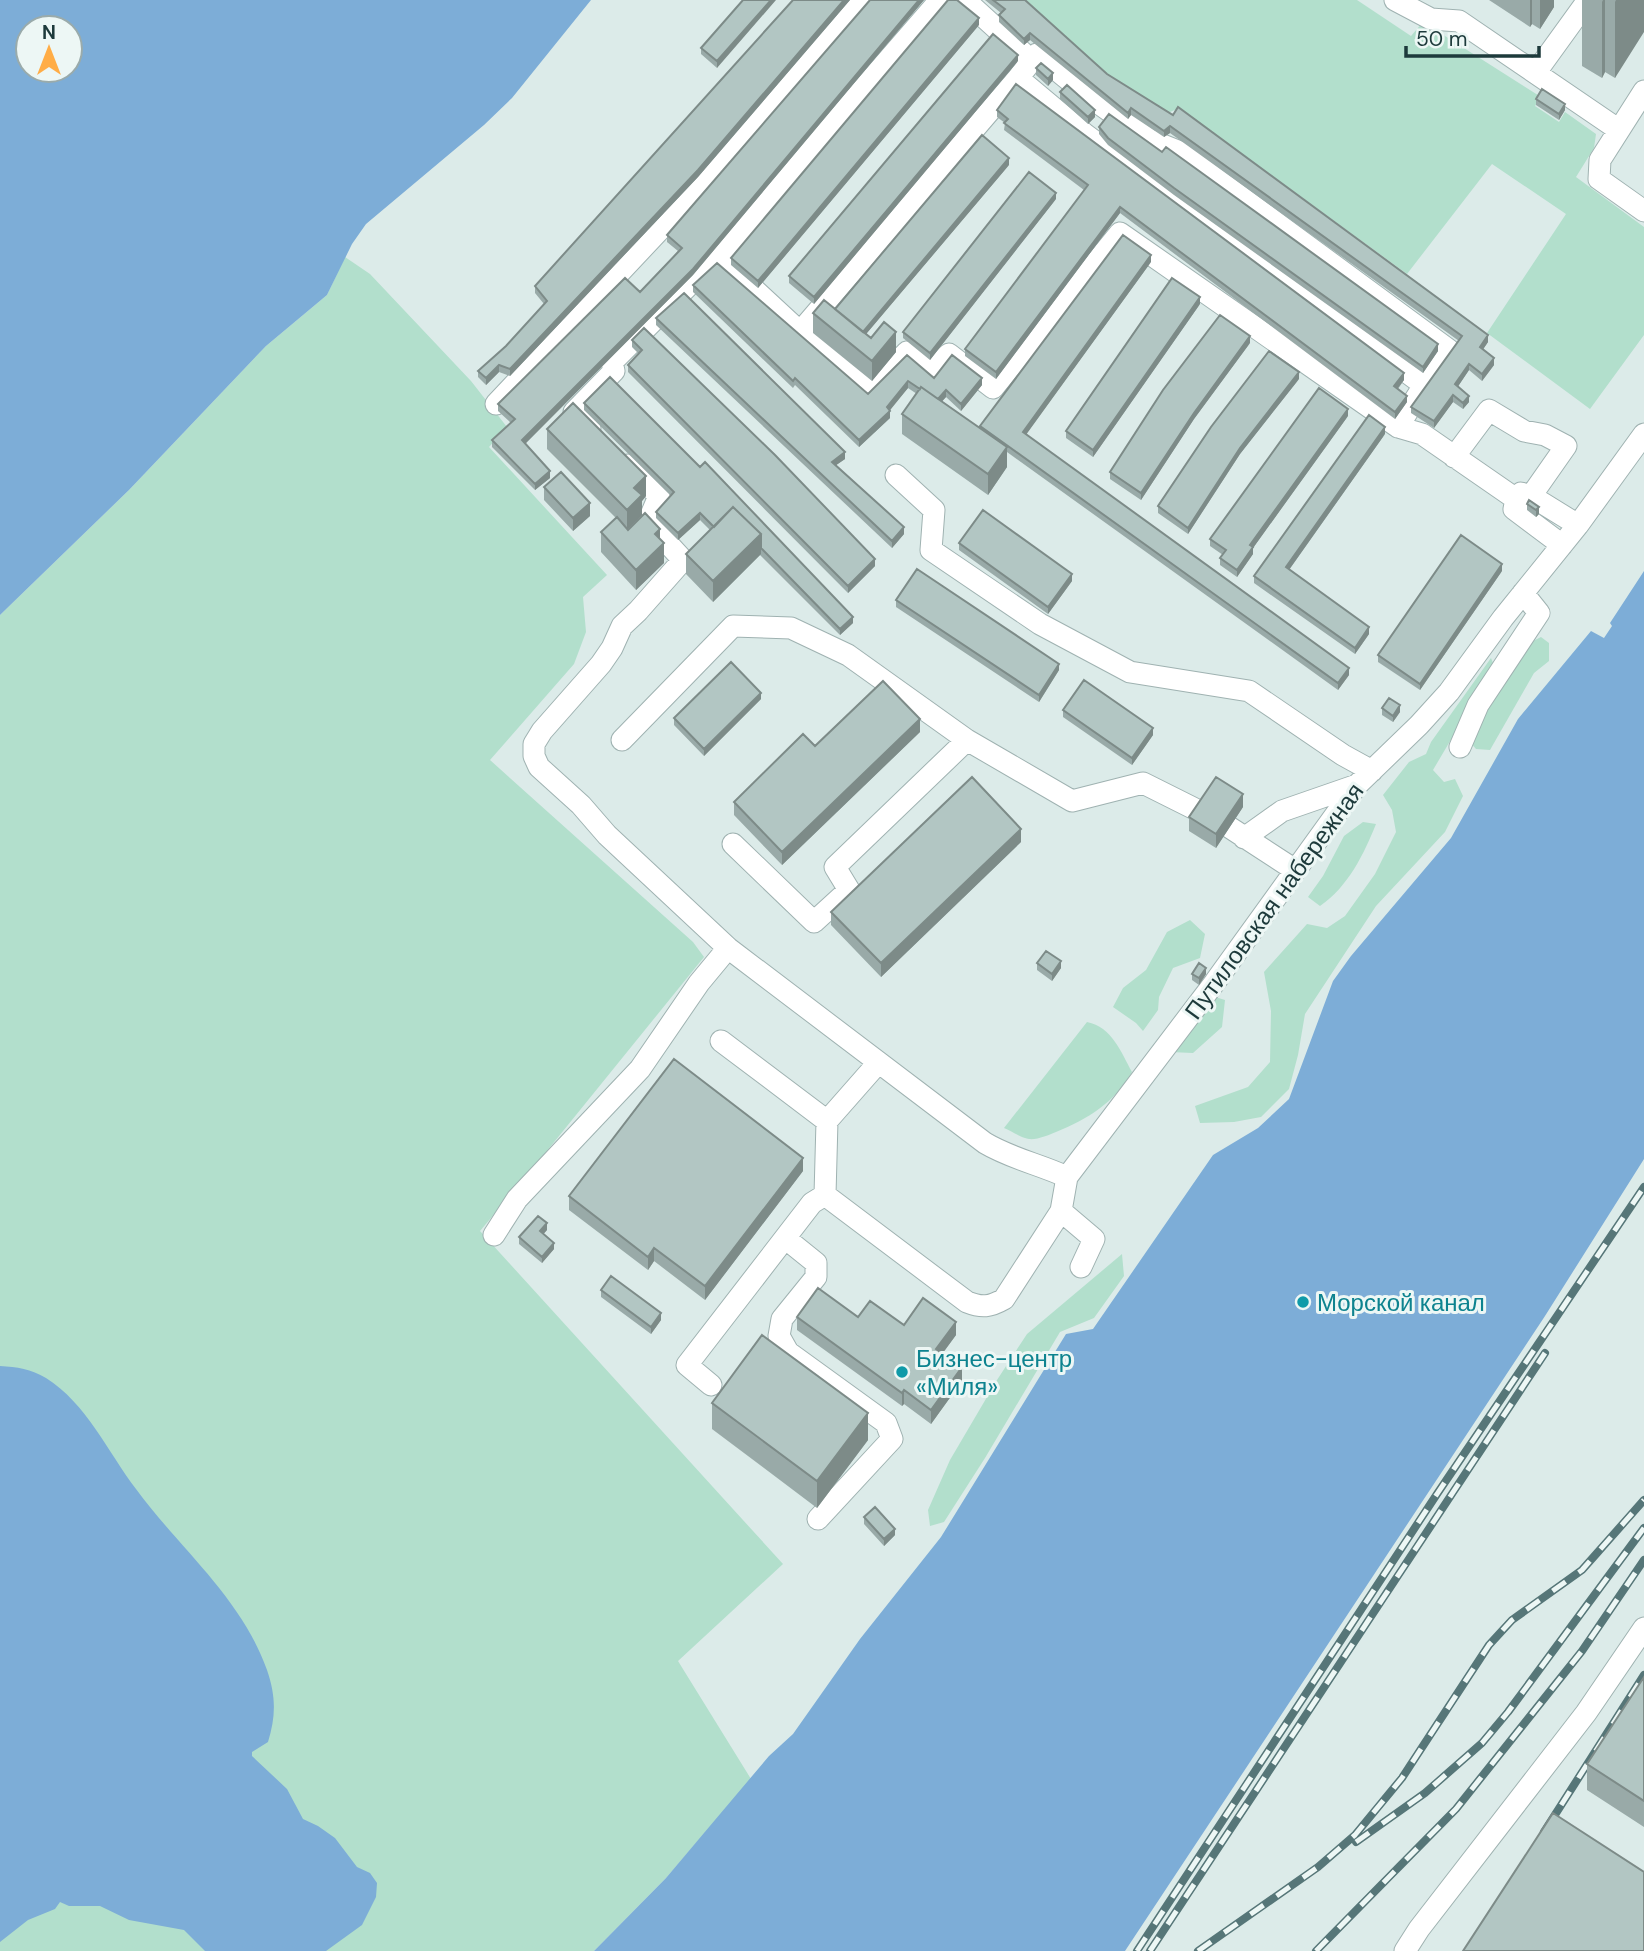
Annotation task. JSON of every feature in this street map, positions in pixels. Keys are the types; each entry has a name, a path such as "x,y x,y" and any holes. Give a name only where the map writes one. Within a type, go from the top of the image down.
{"street":[{"path":"496,404 715,171 862,0"},
{"path":"825,1195 967,1302 980,1307 992,1306 1004,1299 1061,1211 1067,1177 1049,1168 1006,1155 985,1143 729,948 607,835 581,805 539,767 534,756 534,744 542,731 601,664 622,626 683,560 648,522 659,496 574,412 614,371 612,362 718,256 940,0"},
{"path":"965,0 1032,61"},
{"path":"1395,0 1431,19 1459,21 1619,130"},
{"path":"1536,72 1587,0"},
{"path":"800,332 1037,54 1091,98 1150,140 1180,152 1449,350 1398,427"},
{"path":"1018,78 1086,135 1424,385"},
{"path":"1644,92 1600,160 1599,180 1644,211"},
{"path":"718,256 800,332 871,389 907,352 933,368 950,354 993,388 1120,233 1398,427 1422,434 1454,457 1578,525"},
{"path":"1454,457 1489,410 1524,431 1545,435 1566,446 1514,509 1562,545"},
{"name":"Путиловская набережная","path":"1067,1177 1215,982 1364,778 1419,726 1449,692 1578,525 1644,434"},
{"path":"896,475 934,510 931,550 1040,624 1130,673 1249,691 1343,755 1364,778 1282,811 1237,833 1295,870"},
{"path":"1460,747 1478,705 1539,613 1523,593"},
{"path":"622,740 733,626 791,628 848,654 967,740 1072,801 1143,783 1201,812"},
{"path":"733,844 814,922 849,890 835,867 967,740"},
{"path":"494,1236 517,1199 640,1069 699,983 729,948"},
{"path":"721,1041 827,1121"},
{"path":"825,1195 827,1121 878,1063"},
{"path":"711,1385 687,1365 812,1203 825,1195"},
{"path":"1061,1211 1094,1239 1081,1267"},
{"path":"785,1238 816,1263 816,1277 782,1320 779,1336 788,1352 886,1423 892,1439 818,1519"},
{"path":"1405,1951 1419,1929 1586,1713 1644,1628"}],"green space":[{"path":"1024,0 1357,0 1411,36 1423,22 1541,97 1535,106 1559,122 1565,112 1596,134 1594,148 1576,177 1644,227 1644,335 1590,409 1487,333 1566,214 1492,164 1407,274 1179,108 1168,113 1105,75"},
{"path":"345,257 370,274 471,381 507,427 489,447 607,575 583,597 586,632 574,664 490,760 693,942 704,957 480,1231 783,1564 678,1661 751,1779 666,1878 594,1951 0,1951 0,615 129,490 266,346 327,295"},
{"path":"1541,637 1549,643 1549,661 1534,673 1490,750 1476,749 1469,741 1527,644"},
{"path":"1491,658 1495,668 1433,770 1444,782 1455,779 1463,796 1445,832 1376,906 1305,1014 1289,1089 1261,1117 1234,1122 1200,1123 1195,1106 1248,1087 1270,1062 1271,1011 1264,972 1307,924 1327,928 1345,916 1375,874 1396,832 1392,810 1383,795 1409,762 1426,754 1431,742"},
{"path":"1363,822 1376,824 1360,858 1347,880 1320,906 1308,897 1323,876 1344,836"},
{"path":"1190,920 1205,934 1200,958 1173,968 1159,997 1158,1010 1143,1031 1113,1007 1123,988 1146,970 1167,932"},
{"path":"1212,996 1225,1000 1222,1027 1193,1053 1170,1052"},
{"path":"1087,1022 1103,1029 1120,1049 1132,1072 1125,1083 1099,1109 1046,1136 1029,1139 1004,1128"},
{"path":"1122,1254 1124,1276 1094,1318 1060,1332 944,1522 930,1526 928,1510 950,1460 1027,1334"}],"water":[{"path":"0,0 591,0 512,98 484,125 366,224 352,244 327,295 266,346 129,490 0,615"},
{"name":"Морской канал","path":"1644,571 1644,1159 1545,1316 1125,1951 594,1951 666,1878 769,1756 793,1734 860,1639 941,1537 1066,1334 1093,1329 1213,1155 1258,1128 1289,1099 1333,981 1451,838 1518,719 1591,631 1604,638 1612,626 1610,623"},
{"path":"0,1366 24,1369 46,1378 60,1388 85,1414 153,1511 226,1596 256,1644 270,1679 274,1706 268,1742 252,1752 252,1756 287,1789 303,1819 335,1838 357,1867 370,1873 377,1883 376,1897 362,1925 326,1951 205,1951 184,1930 129,1920 100,1906 69,1906 60,1902 55,1909 28,1920 0,1942"}],"building":[{"path":"743,0 771,0 717,61 701,48"},
{"path":"793,0 844,0 698,170 510,369 499,365 486,378 478,371 506,346 547,301 535,286"},
{"path":"870,0 919,0 693,269 522,440 550,471 535,484 492,440 515,419 498,404 625,278 640,292 682,248 667,235"},
{"path":"948,0 957,0 979,18 758,281 731,258"},
{"path":"993,0 1025,0 1107,74 1173,115 1178,107 1488,335 1480,347 1494,358 1482,374 1469,364 1455,384 1469,396 1463,403 1453,395 1434,421 1411,407 1462,336 1170,126 1164,131 1131,108 1128,113 1030,33 1024,39 999,15 1005,9"},
{"path":"993,34 1018,55 814,297 789,276"},
{"path":"1041,63 1053,73 1048,79 1036,68"},
{"path":"1016,84 1404,373 1394,386 1407,396 1395,412 1120,207 996,372 965,349 1088,185 1004,123 1008,119 997,110"},
{"path":"1067,85 1095,110 1088,117 1060,92"},
{"path":"1542,89 1565,104 1559,114 1536,99"},
{"path":"1109,114 1162,152 1166,147 1438,344 1423,367 1108,138 1099,127"},
{"path":"982,135 1009,158 863,332 835,309"},
{"path":"1029,172 1056,193 930,353 903,332"},
{"path":"1123,235 1151,255 1023,432 1349,668 1338,683 980,426"},
{"path":"717,263 868,394 907,355 934,378 952,355 982,378 961,404 946,390 938,399 908,381 887,407 890,411 859,440 693,285"},
{"path":"1172,278 1200,297 1093,450 1066,431"},
{"path":"684,293 845,452 832,462 904,527 892,541 656,318"},
{"path":"824,300 871,338 884,322 896,332 872,361 813,313"},
{"path":"1220,315 1250,336 1141,493 1110,472 1163,390"},
{"path":"644,328 775,455 875,559 848,586 628,365 642,350 632,340"},
{"path":"1269,351 1299,372 1240,448 1188,528 1158,506 1211,427"},
{"path":"610,377 700,467 705,462 853,617 840,629 761,548 761,534 733,507 714,527 700,513 678,533 656,512 674,492 584,403"},
{"path":"921,387 1007,447 988,474 902,414"},
{"path":"1319,388 1348,409 1250,545 1253,547 1237,570 1220,558 1226,550 1210,539"},
{"path":"573,403 646,476 634,488 642,495 627,510 547,429"},
{"path":"1369,415 1385,427 1286,567 1369,627 1355,648 1254,576"},
{"path":"561,472 590,503 573,518 544,487"},
{"path":"1529,500 1539,507 1536,510 1527,504"},
{"path":"733,507 761,534 713,581 686,554"},
{"path":"983,510 1072,574 1048,607 959,543"},
{"path":"645,513 660,529 655,534 664,543 636,570 601,532 617,517 628,530"},
{"path":"1461,535 1502,564 1420,684 1378,655"},
{"path":"917,569 1059,664 1039,695 896,600"},
{"path":"731,662 761,693 704,749 674,718"},
{"path":"1084,680 1153,728 1132,758 1063,710"},
{"path":"883,681 920,719 782,852 734,802 803,734 815,746"},
{"path":"1389,698 1400,705 1393,716 1382,708"},
{"path":"972,777 1021,829 881,963 831,912"},
{"path":"1216,777 1243,794 1216,834 1189,817"},
{"path":"1046,951 1061,961 1052,974 1037,963"},
{"path":"1199,963 1206,968 1199,978 1192,974"},
{"path":"674,1059 803,1158 705,1286 654,1248 648,1257 569,1196"},
{"path":"538,1216 547,1223 540,1231 554,1243 542,1257 519,1237"},
{"path":"611,1276 661,1313 651,1327 601,1290"},
{"name":"Бизнес-центр «Миля»","path":"818,1288 858,1317 870,1301 904,1325 923,1298 956,1322 936,1349 962,1367 931,1410 904,1390 902,1393 797,1317"},
{"path":"762,1335 868,1413 817,1481 712,1403"},
{"path":"875,1507 895,1529 884,1539 864,1517"},
{"path":"1644,1677 1644,1801 1587,1764"},
{"path":"1553,1813 1644,1872 1644,1951 1463,1951"}],"railway":[{"path":"1137,1951 1437,1494 1644,1187"},
{"path":"1150,1951 1545,1353"},
{"path":"1198,1951 1318,1867 1355,1835 1402,1778 1489,1645 1512,1620 1582,1570 1644,1500"},
{"path":"1356,1842 1425,1793 1482,1743 1508,1712 1644,1528"},
{"path":"1316,1951 1456,1809 1582,1651 1644,1560"},
{"path":"1544,1832 1644,1675"}],"place":[{"name":"Морской канал","path":"1303,1302"},
{"name":"Бизнес-центр «Миля»","path":"902,1372"}]}
